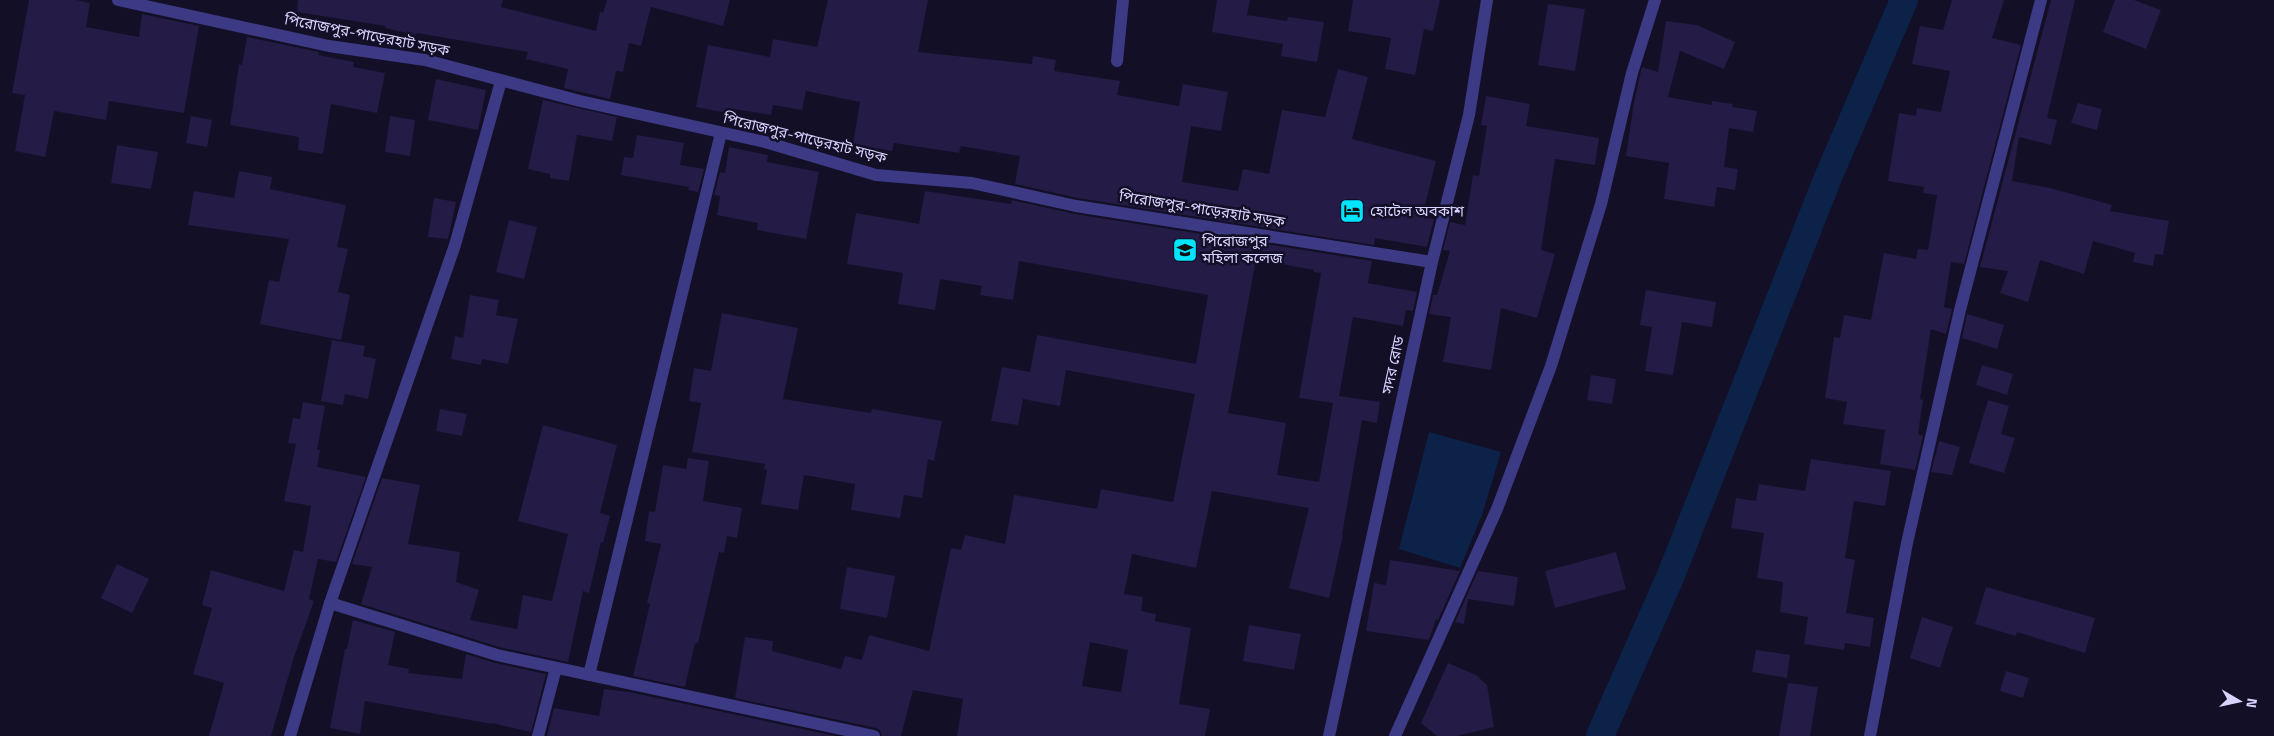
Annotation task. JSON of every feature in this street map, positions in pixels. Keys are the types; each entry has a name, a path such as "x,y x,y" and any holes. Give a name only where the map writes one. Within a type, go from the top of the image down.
{"street":[{"name":"পিরোজপুর-পাড়েরহাট সড়ক","path":"118,0 329,46 425,60 501,81 765,142 876,176 972,182 1076,206 1432,262"},
{"path":"1117,61 1123,0"},
{"name":"সদর রোড","path":"1329,736 1432,262 1469,116 1487,0"},
{"path":"1395,736 1497,510 1551,366 1601,204 1632,73 1656,0"},
{"path":"1870,736 1907,543 1958,320 2041,0"},
{"path":"290,736 330,603 455,245 501,81"},
{"path":"589,675 721,133"},
{"path":"330,603 497,654 874,736"},
{"path":"538,736 556,668"}],"water":[{"path":"1429,432 1501,452 1482,515 1460,568 1399,549"}],"building":[{"path":"29,0 76,0 90,3 86,27 139,37 142,14 199,26 184,113 109,101 106,120 54,111 45,157 15,151 25,95 12,93"},
{"path":"298,0 503,0 501,7 596,31 600,12 603,13 607,0 730,0 723,26 651,7 641,46 629,43 623,72 616,71 610,99 564,88 568,69 526,59 528,52 417,33 416,35 385,28 386,26 297,12"},
{"path":"828,0 928,0 918,52 1032,64 1033,56 1056,60 1054,71 1120,81 1117,95 1179,106 1183,84 1228,92 1221,131 1191,126 1182,182 1238,191 1243,169 1269,174 1282,110 1325,117 1338,69 1368,77 1352,139 1436,161 1422,217 1434,219 1427,247 1375,238 1374,245 1078,198 1015,184 1020,156 961,146 959,153 894,143 892,151 853,144 860,102 806,91 802,110 773,105 771,115 728,108 727,113 696,107 708,45 770,57 773,39 817,47"},
{"path":"1217,0 1250,0 1247,15 1287,21 1288,17 1324,22 1317,62 1281,56 1283,44 1212,32"},
{"path":"1353,0 1440,0 1433,31 1424,29 1415,75 1385,69 1391,38 1348,31"},
{"path":"1952,0 2004,0 1992,38 2021,45 1964,264 1951,262 1944,307 1952,309 1946,334 1931,329 1920,399 1923,400 1918,434 1923,436 1915,470 1880,464 1885,430 1843,424 1847,402 1825,398 1834,337 1840,338 1844,315 1871,320 1884,253 1916,259 1918,249 1928,250 1937,195 1923,193 1924,187 1888,181 1899,113 1916,116 1917,108 1941,112 1950,71 1912,64 1920,26 1943,30"},
{"path":"2051,0 2075,0 2047,118 2057,120 2051,145 2019,137 2012,181 2050,188 2112,205 2110,211 2169,221 2163,255 2155,254 2153,266 2133,262 2135,253 2093,241 2084,274 2040,260 2028,302 2000,293 2008,271 1980,267"},
{"path":"2115,0 2134,0 2161,10 2146,49 2103,32"},
{"path":"1548,4 1585,9 1575,71 1538,65"},
{"path":"1666,21 1697,25 1735,42 1724,69 1680,51 1668,97 1712,105 1712,101 1733,104 1732,107 1757,111 1753,132 1729,128 1724,167 1738,169 1735,190 1717,187 1714,207 1664,199 1669,163 1626,156 1634,102 1642,67 1658,72"},
{"path":"247,37 319,52 318,55 354,62 353,67 385,73 377,113 331,104 323,154 298,150 299,137 230,125 239,64 242,65"},
{"path":"436,79 486,90 478,130 428,120"},
{"path":"1486,96 1530,104 1526,126 1599,138 1595,165 1555,159 1541,250 1555,254 1537,318 1501,308 1491,370 1443,362 1451,317 1429,314 1433,295 1437,295 1450,251 1443,250 1450,222 1465,225 1473,175 1479,176 1487,126 1481,125"},
{"path":"543,100 617,117 612,141 577,135 569,181 550,178 550,174 528,169"},
{"path":"2078,103 2102,109 2097,130 2071,123"},
{"path":"191,116 212,120 207,147 186,143"},
{"path":"390,116 415,120 410,156 385,152"},
{"path":"637,135 684,143 680,165 704,169 698,192 688,190 689,187 621,175 624,157 633,158"},
{"path":"117,145 158,152 151,189 111,183"},
{"path":"729,147 768,155 767,162 819,172 806,239 757,230 758,223 717,215 720,196 714,195 720,172 725,173"},
{"path":"239,171 272,177 270,189 346,205 337,247 348,249 338,292 350,295 341,340 260,324 269,280 279,282 289,239 188,225 194,191 234,198"},
{"path":"925,191 1011,204 1012,200 1075,214 1372,261 1368,283 1417,292 1413,311 1406,310 1403,326 1353,317 1339,396 1380,402 1377,423 1362,420 1343,535 1329,598 1289,588 1309,508 1212,491 1196,568 1132,554 1124,594 1143,597 1141,611 1156,614 1155,621 1191,628 1179,704 1210,709 1205,736 957,736 963,699 913,690 901,736 882,736 880,730 876,728 735,698 745,637 773,641 772,651 841,669 845,656 862,660 869,635 929,651 951,548 961,550 965,535 1005,544 1014,495 1097,509 1101,489 1173,502 1195,394 1066,370 1060,406 1023,399 1018,425 991,421 1002,367 1030,372 1037,335 1196,364 1208,295 1019,261 1013,300 980,295 982,286 940,279 935,310 898,304 903,273 847,264 856,213 919,224","holes":["1256,259 1321,273 1299,398 1333,403 1319,482 1277,475 1286,423 1228,413","1090,642 1128,650 1121,692 1082,686"]},
{"path":"434,198 456,202 448,239 428,237"},
{"path":"509,220 537,227 524,279 496,272"},
{"path":"1646,290 1716,302 1712,327 1682,322 1673,375 1645,371 1652,327 1640,325"},
{"path":"470,295 499,300 496,315 518,319 508,364 482,359 481,365 451,359 455,336 463,338"},
{"path":"722,313 798,328 783,399 871,413 872,409 942,421 934,461 928,459 922,498 904,495 900,518 851,510 855,484 804,475 798,510 761,504 767,470 764,469 765,464 692,452 701,403 689,401 694,368 711,371"},
{"path":"1967,314 2004,325 1997,349 1962,338"},
{"path":"332,340 365,346 363,356 376,359 368,399 345,394 343,405 321,401"},
{"path":"1982,365 2013,374 2007,395 1976,385"},
{"path":"1591,375 1616,379 1612,404 1587,400"},
{"path":"1988,400 2009,406 2001,434 2015,438 2004,473 1969,463"},
{"path":"303,402 325,406 317,450 320,450 317,467 366,477 336,562 318,559 309,599 314,601 294,657 271,736 209,736 224,683 193,674 212,608 202,605 211,570 284,591 294,550 303,552 311,506 284,501 296,444 288,443 293,418 300,419"},
{"path":"440,409 467,414 462,436 436,431"},
{"path":"543,425 617,445 600,513 610,516 603,543 601,542 589,593 583,591 568,662 499,647 361,604 372,567 352,564 382,478 420,485 408,544 460,552 456,582 479,590 470,620 517,629 523,595 552,601 568,534 518,521"},
{"path":"1939,441 1960,447 1952,475 1931,472"},
{"path":"688,458 709,461 703,501 742,508 737,538 727,536 724,553 719,552 698,643 695,643 685,687 633,676 650,604 647,603 661,544 645,541 649,511 655,512 663,465 686,469"},
{"path":"1811,459 1891,471 1885,506 1854,501 1845,558 1855,560 1846,613 1874,618 1870,647 1845,643 1844,650 1804,644 1808,617 1780,612 1783,582 1757,578 1764,533 1731,528 1736,498 1756,501 1759,484 1805,491"},
{"path":"1616,552 1626,589 1555,608 1545,571"},
{"path":"1390,560 1460,571 1438,620 1436,619 1429,640 1366,631 1374,583 1386,585"},
{"path":"117,564 149,579 132,613 101,598"},
{"path":"847,567 895,576 887,618 840,609"},
{"path":"1478,571 1518,577 1514,606 1468,599 1464,624 1455,622"},
{"path":"1986,587 2095,618 2085,653 2017,632 2016,636 1975,624"},
{"path":"1922,617 1953,627 1940,668 1910,658"},
{"path":"353,620 395,632 388,665 409,669 408,673 462,679 466,654 495,663 546,674 531,732 492,723 365,701 360,734 330,728 345,649 347,649"},
{"path":"1249,625 1301,634 1294,670 1243,661"},
{"path":"1756,650 1790,655 1787,678 1752,672"},
{"path":"1448,663 1476,675 1487,685 1494,727 1457,736 1437,736 1421,723"},
{"path":"2006,671 2029,678 2023,698 2000,691"},
{"path":"1788,683 1818,687 1810,736 1779,736"},
{"path":"604,689 629,692 835,736 547,736 554,708 599,716"}],"waterway":[{"path":"1600,736 1671,575 1827,180 1904,0"}],"place":[{"name":"হোটেল অবকাশ","path":"1352,211"},
{"name":"পিরোজপুর মহিলা কলেজ","path":"1185,250"}]}
